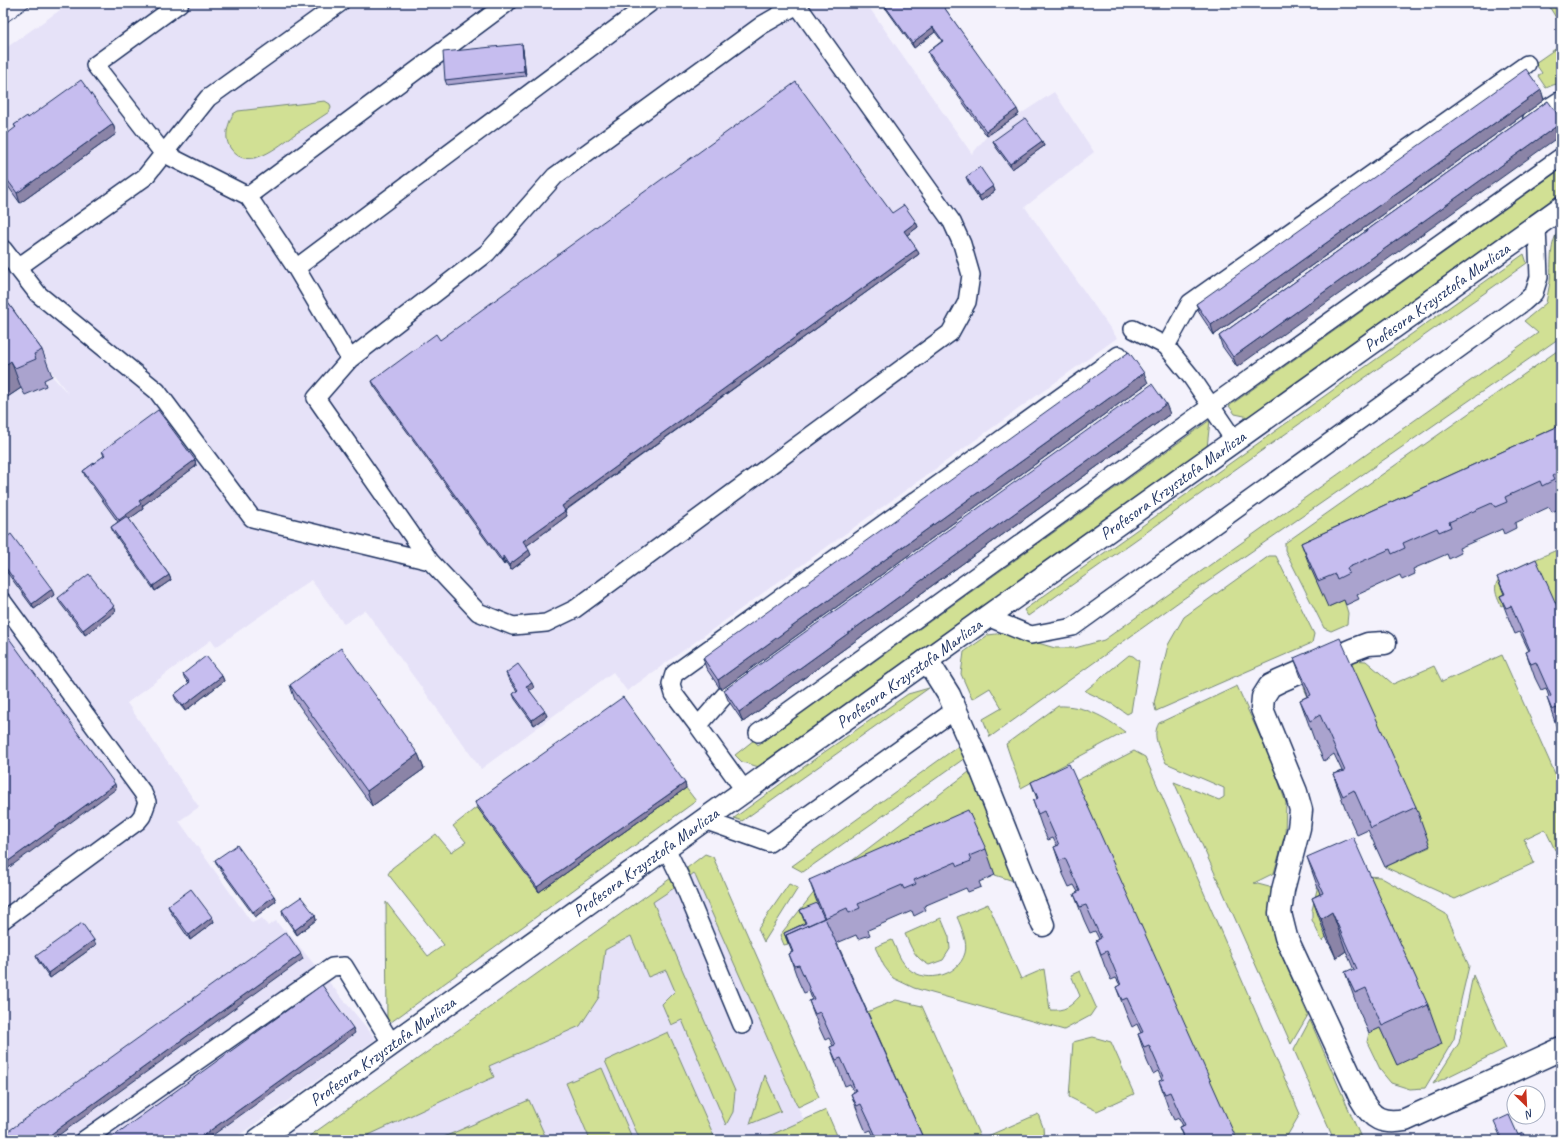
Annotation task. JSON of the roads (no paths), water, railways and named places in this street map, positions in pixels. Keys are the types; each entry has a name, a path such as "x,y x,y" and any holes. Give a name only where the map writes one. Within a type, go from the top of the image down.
{"street":[{"name":"Profesora Krzysztofa Marlicza","path":"258,1140 986,617 1561,208"},
{"path":"1385,643 1368,644 1280,681 1270,686 1263,697 1262,709 1296,792 1301,810 1299,828 1283,890 1280,913 1286,937 1361,1099 1369,1112 1380,1119 1392,1123 1404,1120 1561,1049"},
{"path":"927,660 942,683 977,759 1043,925"}],"lane":[{"path":"180,3 95,65 163,153 248,196 296,268 350,359"},
{"path":"17,268 145,177 208,98 340,3"},
{"path":"248,196 507,3"},
{"path":"296,268 650,3"},
{"path":"797,4 952,222 962,244 971,275 966,302 950,333 582,604 546,623 513,626 478,612 430,561 316,398 350,359 487,253 555,176 762,25 797,4"},
{"path":"1166,346 1190,303 1527,64"},
{"path":"1520,128 1559,101 1561,102"},
{"path":"758,733 1211,406 1561,158"},
{"path":"986,617 1031,635 1073,627 1524,302 1534,293 1539,277 1537,226"},
{"path":"3,249 38,294 157,391 252,518 430,561"},
{"path":"1132,329 1166,346 1192,378 1234,440"},
{"path":"745,791 674,694 671,684 674,674 1119,355"},
{"path":"3,602 138,787 147,802 142,816 138,821 3,920"},
{"path":"698,726 725,695 757,672"},
{"path":"704,820 769,843 955,710"},
{"path":"666,848 682,881 742,1025"},
{"path":"84,1140 332,967 344,966 392,1044"}],"tram line":[{"path":"3,25 33,3"}]}
